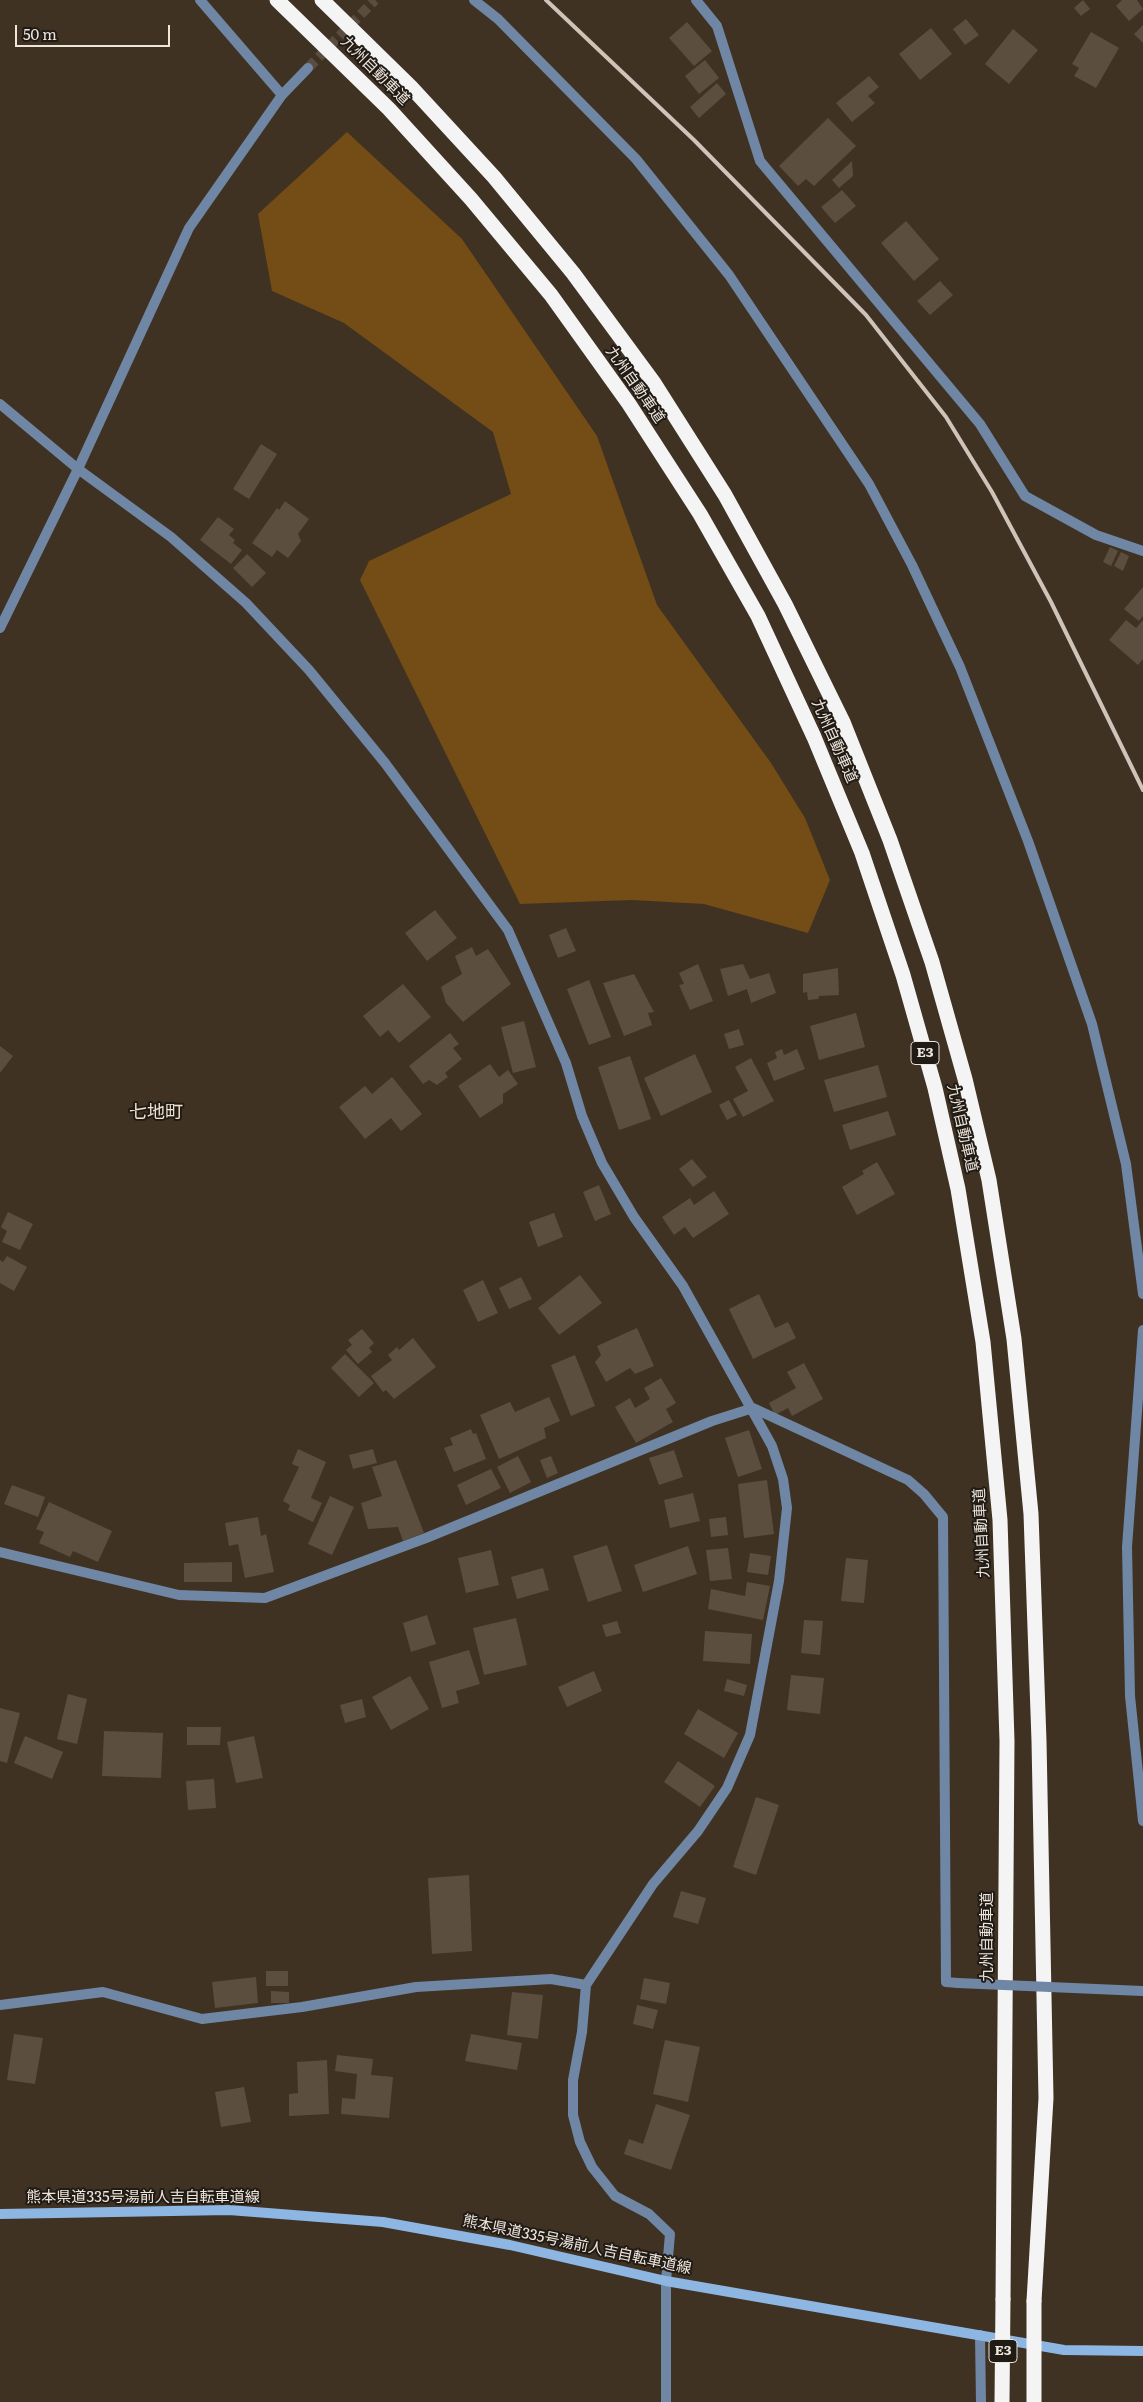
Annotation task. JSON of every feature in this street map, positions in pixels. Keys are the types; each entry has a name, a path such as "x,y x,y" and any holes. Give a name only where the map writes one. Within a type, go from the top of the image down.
{"highway":[{"name":"九州自動車道","path":"277,0 389,109 471,199 544,288 629,404 700,514 758,616 814,737 862,853 903,975 935,1088 958,1189 983,1342 1000,1520 1007,1742 1002,2402"},
{"name":"九州自動車道","path":"322,0 411,87 494,177 573,273 654,383 725,496 785,604 843,722 890,840 932,962 965,1079 989,1180 1014,1339 1030,1514 1039,1741 1046,2098 1034,2300 1034,2402"}],"main road":[{"name":"熊本県道335号湯前人吉自転車道線","path":"0,2214 229,2210 383,2222 510,2245 666,2281 1064,2350 1143,2351"}],"street":[{"path":"200,0 282,95"},
{"path":"474,0 498,19 636,159 730,275 869,484 912,565 960,667 1028,841 1092,1024 1126,1164 1143,1294"},
{"path":"696,0 717,26 760,161 980,424 1025,496 1096,535 1143,551"},
{"path":"0,628 78,469 189,228 282,95 308,68"},
{"path":"0,404 78,469 171,537 246,603 280,636 362,734 508,930 566,1063 582,1116 602,1163 634,1217 683,1286 753,1408 772,1446 783,1479 787,1508 779,1580 750,1735 727,1788 698,1831 654,1884 586,1985 582,2032 573,2080 573,2115 580,2142 592,2166 615,2196 649,2214 670,2234 666,2281 666,2402"},
{"path":"1143,1330 1127,1547 1130,1696 1143,1821"},
{"path":"0,1552 179,1596 265,1598 426,1538 712,1421 753,1408 908,1480 924,1494 943,1517 946,1982 1142,1990"},
{"path":"0,2005 103,1992 202,2019 302,2007 416,1987 550,1979 586,1985"},
{"path":"980,2335 980,2402"}],"shaded area":[{"path":"347,132 462,239 597,436 657,605 771,763 805,818 830,880 808,933 704,904 632,900 520,904 360,580 369,561 511,494 493,432 344,323 272,291 258,214"}],"building":[{"path":"1083,0 1090,9 1081,16 1074,8"},
{"path":"1122,0 1137,0 1143,9 1129,21 1116,6"},
{"path":"966,19 979,35 965,45 953,29"},
{"path":"687,22 712,51 694,66 669,38"},
{"path":"1143,25 1143,43 1134,34"},
{"path":"931,28 952,54 920,80 899,54"},
{"path":"1013,29 1038,50 1009,84 985,64"},
{"path":"1091,32 1119,48 1096,88 1074,76 1079,68 1072,64"},
{"path":"705,60 719,78 699,94 685,76"},
{"path":"869,76 879,87 868,96 875,103 852,122 836,103"},
{"path":"717,83 726,94 699,118 690,107"},
{"path":"828,118 856,146 814,186 806,179 798,186 779,166"},
{"path":"852,161 853,176 839,188 832,180"},
{"path":"842,190 856,206 835,223 821,207"},
{"path":"906,221 939,259 914,281 881,243"},
{"path":"940,281 953,295 930,315 917,301"},
{"path":"261,444 277,454 249,499 233,489"},
{"path":"285,501 309,519 298,534 301,541 288,558 277,550 272,557 252,543 277,508 279,510"},
{"path":"218,517 234,529 229,535 235,540 233,543 242,550 231,564 200,540"},
{"path":"1110,547 1118,551 1111,566 1103,562"},
{"path":"1121,552 1129,556 1123,571 1114,566"},
{"path":"247,554 266,573 252,587 233,568"},
{"path":"1143,587 1143,616 1139,621 1124,609"},
{"path":"1126,620 1136,628 1143,620 1143,659 1138,665 1109,640"},
{"path":"435,910 457,938 427,961 405,933"},
{"path":"566,928 576,951 558,958 549,935"},
{"path":"472,947 476,956 488,949 511,984 463,1022 446,1003 441,987 462,974 455,956"},
{"path":"698,964 713,1001 690,1010 679,985 684,984 679,973"},
{"path":"743,964 750,979 769,973 776,993 751,1003 747,989 728,996 720,969"},
{"path":"838,968 839,995 819,996 818,999 808,1000 807,992 803,993 803,974"},
{"path":"634,974 654,1012 648,1013 652,1025 624,1036 603,983"},
{"path":"589,980 611,1037 589,1045 567,989"},
{"path":"403,984 431,1017 399,1043 388,1030 380,1037 363,1016"},
{"path":"856,1013 865,1047 819,1060 810,1026"},
{"path":"524,1021 536,1067 513,1073 501,1027"},
{"path":"739,1029 744,1045 729,1049 724,1034"},
{"path":"450,1033 459,1044 453,1048 462,1059 445,1073 448,1077 437,1085 429,1080 423,1084 409,1066"},
{"path":"0,1046 13,1056 0,1073"},
{"path":"782,1049 784,1055 797,1049 805,1069 774,1081 767,1063 777,1058 775,1052"},
{"path":"695,1054 712,1092 661,1116 644,1078"},
{"path":"630,1056 651,1119 619,1130 598,1067"},
{"path":"751,1058 774,1101 743,1117 733,1099 748,1091 735,1067"},
{"path":"490,1064 499,1077 508,1070 518,1084 503,1094 503,1103 480,1118 458,1086"},
{"path":"878,1065 887,1097 834,1112 824,1080"},
{"path":"392,1077 422,1114 401,1131 391,1118 365,1139 339,1107 365,1086 372,1094"},
{"path":"729,1100 737,1115 727,1120 719,1105"},
{"path":"888,1111 896,1135 850,1150 842,1125"},
{"path":"692,1159 707,1177 693,1187 679,1169"},
{"path":"877,1162 895,1194 857,1215 842,1187 864,1174 862,1171"},
{"path":"599,1185 611,1214 595,1221 583,1192"},
{"path":"714,1191 729,1214 693,1238 685,1227 674,1235 662,1217 690,1198 694,1205"},
{"path":"8,1212 33,1224 20,1250 2,1242 7,1231 1,1227"},
{"path":"554,1213 563,1237 538,1247 529,1222"},
{"path":"7,1256 27,1267 14,1291 0,1283 0,1260 3,1262"},
{"path":"580,1275 602,1303 559,1335 538,1308"},
{"path":"521,1277 532,1299 509,1309 499,1288"},
{"path":"483,1280 498,1313 478,1322 463,1290"},
{"path":"759,1294 775,1328 788,1322 796,1338 753,1359 729,1309"},
{"path":"637,1328 654,1366 635,1374 630,1368 606,1382 595,1362 601,1355 597,1346"},
{"path":"362,1329 374,1343 369,1348 372,1352 358,1364 346,1350 352,1345 348,1340"},
{"path":"413,1338 436,1367 394,1399 386,1390 383,1392 371,1376 392,1360 388,1355 397,1347 399,1350"},
{"path":"345,1354 374,1383 359,1397 331,1368"},
{"path":"575,1355 595,1406 571,1416 551,1365"},
{"path":"804,1363 823,1399 792,1416 788,1408 775,1415 769,1403 796,1388 787,1372"},
{"path":"661,1378 676,1403 666,1409 673,1422 636,1443 615,1407 630,1398 635,1408 650,1399 644,1388"},
{"path":"549,1397 560,1421 544,1428 546,1438 499,1459 480,1415 510,1402 515,1412"},
{"path":"471,1429 473,1434 476,1433 486,1459 454,1472 444,1448 453,1445 450,1438"},
{"path":"749,1430 762,1469 738,1477 725,1438"},
{"path":"298,1449 326,1462 311,1498 322,1503 313,1522 288,1510 290,1505 283,1501 299,1467 292,1464"},
{"path":"373,1449 377,1463 353,1469 349,1455"},
{"path":"674,1450 683,1477 659,1485 649,1458"},
{"path":"518,1456 531,1482 510,1493 497,1467"},
{"path":"551,1456 558,1473 547,1478 540,1460"},
{"path":"396,1460 424,1533 403,1541 398,1527 368,1529 361,1503 382,1496 372,1467"},
{"path":"491,1469 501,1488 466,1505 457,1485"},
{"path":"767,1480 774,1534 744,1538 738,1484"},
{"path":"12,1485 45,1497 38,1517 4,1504"},
{"path":"693,1493 700,1521 670,1528 664,1500"},
{"path":"330,1496 354,1507 332,1555 308,1544"},
{"path":"49,1502 112,1531 98,1562 73,1551 70,1557 39,1543 44,1532 36,1529"},
{"path":"258,1517 261,1536 266,1534 274,1572 245,1578 238,1544 229,1546 225,1523"},
{"path":"726,1517 728,1535 711,1537 709,1519"},
{"path":"607,1545 622,1591 588,1602 573,1556"},
{"path":"688,1546 697,1574 643,1592 634,1565"},
{"path":"728,1548 732,1579 710,1581 706,1550"},
{"path":"491,1550 499,1585 466,1593 458,1558"},
{"path":"750,1553 771,1556 768,1575 747,1572"},
{"path":"846,1558 868,1560 864,1603 841,1601"},
{"path":"232,1562 232,1582 184,1582 184,1563"},
{"path":"543,1568 549,1590 517,1599 511,1577"},
{"path":"747,1582 770,1586 763,1620 708,1609 711,1589 745,1596"},
{"path":"427,1615 436,1644 411,1652 403,1623"},
{"path":"516,1618 527,1665 484,1675 473,1628"},
{"path":"804,1620 823,1621 820,1655 801,1653"},
{"path":"617,1621 621,1633 606,1637 602,1625"},
{"path":"705,1631 752,1634 750,1664 703,1661"},
{"path":"469,1650 480,1684 456,1691 459,1703 442,1708 429,1662"},
{"path":"594,1671 602,1691 567,1707 558,1687"},
{"path":"791,1675 824,1678 820,1714 787,1710"},
{"path":"410,1676 429,1709 391,1730 372,1697"},
{"path":"727,1679 747,1685 744,1696 724,1691"},
{"path":"68,1694 87,1699 77,1744 57,1739"},
{"path":"362,1699 366,1717 345,1723 340,1705"},
{"path":"0,1708 20,1713 7,1763 0,1761"},
{"path":"698,1709 738,1733 724,1758 684,1734"},
{"path":"187,1727 221,1727 220,1745 187,1745"},
{"path":"104,1731 163,1733 161,1778 102,1776"},
{"path":"25,1736 63,1752 52,1779 14,1763"},
{"path":"254,1736 263,1778 236,1783 227,1742"},
{"path":"678,1761 715,1786 700,1807 664,1782"},
{"path":"214,1779 216,1808 188,1810 186,1781"},
{"path":"756,1797 779,1805 756,1875 733,1867"},
{"path":"469,1875 472,1951 432,1954 428,1878"},
{"path":"681,1891 706,1898 698,1924 673,1917"},
{"path":"266,1971 288,1971 288,1986 266,1986"},
{"path":"256,1977 258,2003 215,2008 212,1982"},
{"path":"644,1978 670,1983 666,2004 640,1999"},
{"path":"271,1991 289,1992 289,2003 271,2003"},
{"path":"512,1992 543,1995 538,2039 507,2035"},
{"path":"637,2005 658,2010 653,2029 633,2024"},
{"path":"14,2034 43,2038 35,2084 7,2080"},
{"path":"471,2034 522,2043 517,2070 465,2061"},
{"path":"665,2040 700,2047 688,2102 653,2094"},
{"path":"337,2055 373,2059 371,2075 393,2077 389,2118 341,2114 342,2098 355,2099 357,2074 335,2071"},
{"path":"327,2060 329,2114 289,2116 289,2094 298,2093 297,2062"},
{"path":"244,2087 251,2122 221,2127 215,2092"},
{"path":"656,2104 690,2115 671,2170 624,2154 629,2139 643,2144"}],"tunnel":[{"path":"308,68 375,0"}],"railway":[{"path":"546,0 694,140 866,315 946,417 992,492 1051,602 1143,790"}],"district":[{"name":"七地町","path":"156,1113"}]}
